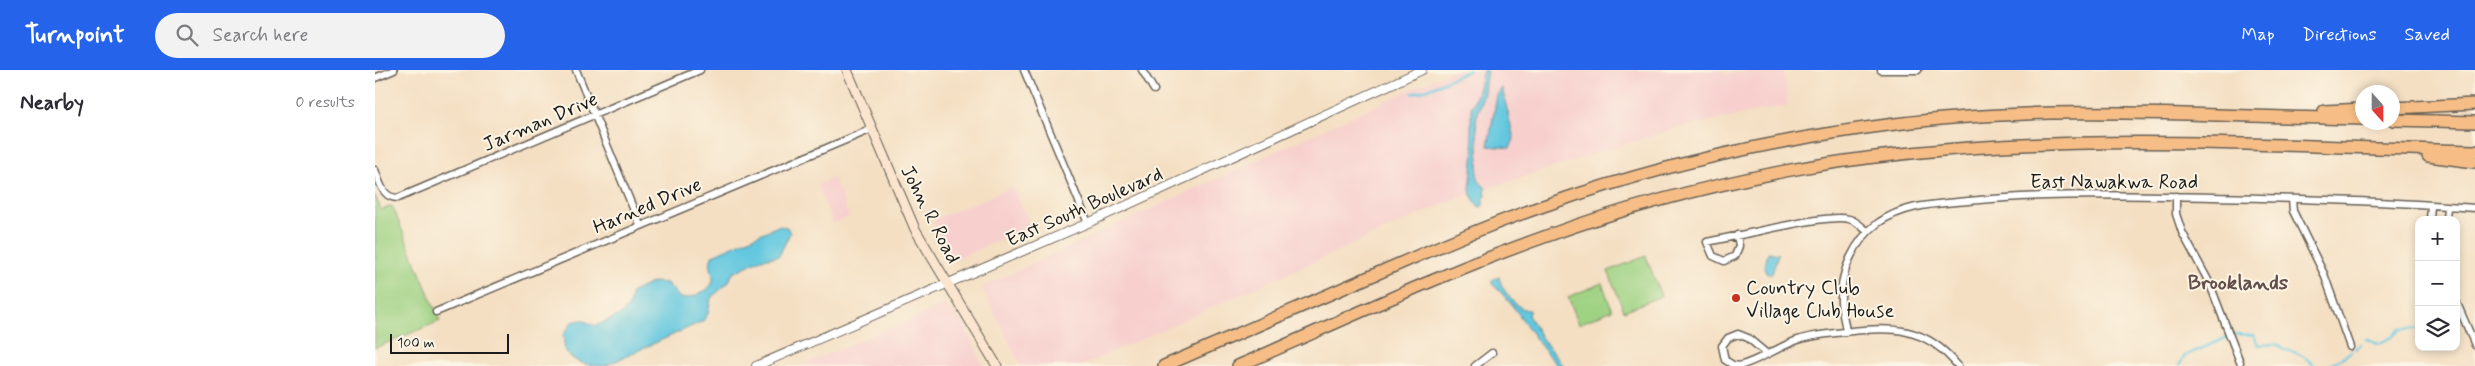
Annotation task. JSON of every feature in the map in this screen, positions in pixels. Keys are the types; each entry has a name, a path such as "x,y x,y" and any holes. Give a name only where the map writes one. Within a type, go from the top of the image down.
{"highway":[{"path":"2400,108 2475,104"},
{"path":"2226,116 2355,109"},
{"path":"1164,366 1509,219 1596,189 1715,156 1785,141 1943,119 2071,113 2355,119"},
{"path":"2400,120 2475,122"},
{"path":"1238,366 1469,266 1546,236 1657,201 1785,171 1896,154 2019,144 2103,142 2475,151"},
{"path":"2354,148 2475,162"}],"main road":[{"name":"John R Road","path":"847,70 907,214 997,366"}],"street":[{"path":"375,78 394,70"},
{"path":"575,70 640,225"},
{"name":"Jarman Drive","path":"375,170 386,195 391,198 398,198 700,70"},
{"path":"1024,70 1088,223"},
{"path":"1142,70 1154,90"},
{"name":"East South Boulevard","path":"756,366 1088,223 1422,70"},
{"path":"1881,70 1918,70"},
{"name":"Harned Drive","path":"436,312 871,129"},
{"name":"East Nawakwa Road","path":"1845,332 1841,304 1841,286 1850,258 1868,232 1896,213 1929,205 2034,196 2176,196 2292,199 2475,208"},
{"path":"2176,196 2175,214 2182,232 2209,282 2240,362"},
{"path":"2292,199 2293,210 2324,274 2350,348"},
{"path":"2430,216 2431,205"},
{"path":"2446,216 2447,206"},
{"path":"1737,236 1739,246 1735,256 1725,261 1713,256 1707,242 1737,236 1840,218 1856,222 1868,232"},
{"path":"2458,306 2475,345"},
{"path":"1766,353 1748,338 1739,334 1728,338 1723,346 1725,360 1733,365 1742,365 1766,353 1803,339 1880,328 1913,333 1940,348 1958,366"},
{"path":"1475,366 1492,354"}],"shaded area":[{"path":"1453,70 1720,70 1728,74 1749,70 1783,70 1788,105 1673,129 1452,200 1081,366 1021,366 982,287"},
{"path":"833,178 845,203 849,217 833,223 817,185"},
{"path":"1013,187 1030,226 950,262 933,220"},
{"path":"945,305 964,324 983,366 799,366"}],"green space":[{"path":"375,195 381,210 392,206 440,321 375,348"},
{"path":"1646,256 1661,296 1624,311 1608,271"},
{"path":"1602,283 1612,310 1579,324 1568,297"}],"water":[{"path":"1483,70 1487,70 1484,92 1476,120 1479,159 1477,174 1479,181 1485,187 1486,196 1483,199 1483,206 1479,207 1471,195 1470,189 1474,152 1471,132 1471,108 1478,91"},
{"path":"1502,88 1514,139 1510,148 1488,146 1497,95"},
{"path":"778,226 787,227 790,233 779,256 761,259 733,273 728,283 711,298 708,314 703,321 605,366 583,363 573,359 565,351 563,335 572,322 582,320 595,326 622,314 629,305 632,292 654,282 667,283 680,298 700,293 710,287 712,283 713,276 710,265 713,255"},
{"path":"1768,252 1778,254 1772,274 1766,273 1764,268"},
{"path":"1499,277 1510,298 1520,307 1530,310 1528,315 1543,340 1564,366 1558,366 1549,356 1518,313 1492,284 1492,280"}],"waterway":[{"path":"1413,93 1428,89 1470,70"},
{"path":"2366,339 2378,344 2392,337 2400,329 2415,329"},
{"path":"2235,334 2254,335 2258,345 2277,344 2284,350 2301,355 2315,366"},
{"path":"2179,366 2184,356 2228,337"},
{"path":"2355,349 2361,344"},
{"path":"2328,366 2351,352"}],"place":[{"name":"Country Club Village Club House","path":"1736,298"}],"district":[{"name":"Brooklands","path":"2238,282"}]}
